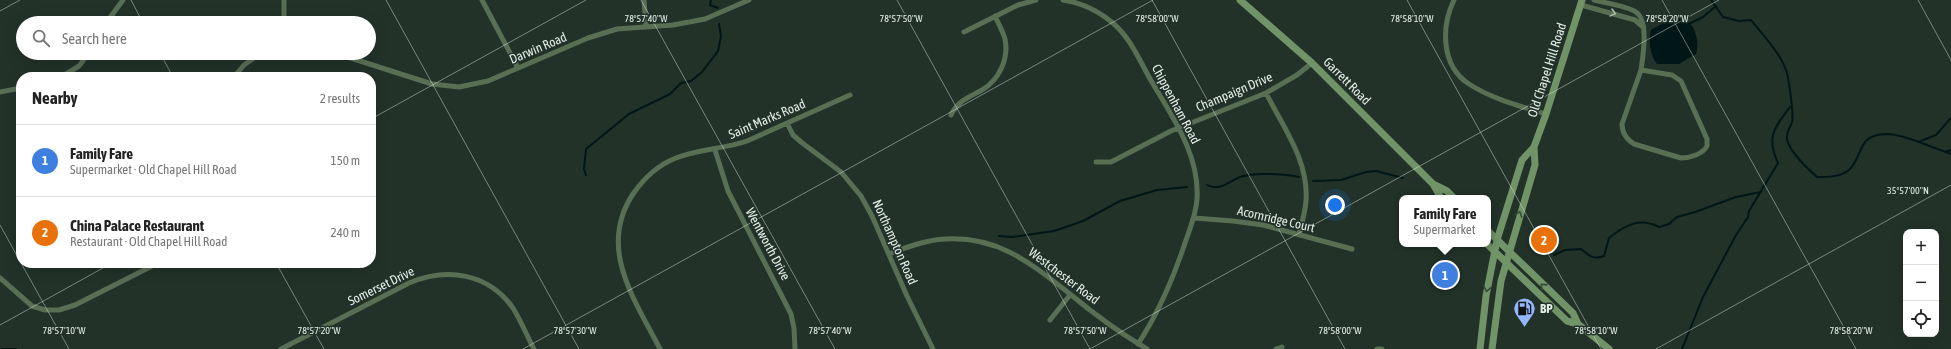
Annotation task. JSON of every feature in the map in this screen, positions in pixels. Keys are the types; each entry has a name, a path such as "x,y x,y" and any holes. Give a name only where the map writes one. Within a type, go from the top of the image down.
{"street":[{"path":"111,16 123,0"},
{"path":"284,0 284,16"},
{"path":"482,0 518,68"},
{"path":"644,0 646,26"},
{"name":"Darwin Road","path":"357,60 432,84 450,87 477,84 588,38 617,29 672,25 704,19 749,0"},
{"path":"964,32 1018,5 1036,0"},
{"name":"Chippenham Road","path":"1063,0 1091,8 1114,24 1129,40 1178,128 1189,151 1196,174 1197,198 1194,218 1178,265 1161,305 1138,344"},
{"name":"Garrett Road","path":"1240,0 1312,63 1432,184 1439,195"},
{"path":"1454,0 1447,21 1445,38 1451,62 1461,77 1469,84 1481,90 1546,114"},
{"path":"1594,0 1635,11 1641,18 1644,37 1641,70 1622,124 1627,140 1634,144 1681,158 1689,157 1702,152 1707,146 1707,139 1681,81 1672,75 1641,70"},
{"path":"1582,3 1635,20 1643,27"},
{"name":"Old Chapel Hill Road","path":"1480,349 1487,289 1497,240 1522,160 1534,147 1546,114 1582,3"},
{"path":"951,114 959,103 991,84 999,74 1004,62 1005,40 995,16"},
{"path":"69,72 79,66 84,60"},
{"path":"239,72 250,60"},
{"name":"Champaign Drive","path":"1096,162 1111,162 1178,128 1266,93 1297,75 1312,63"},
{"path":"0,92 16,89"},
{"path":"1266,93 1296,149 1304,174 1306,200 1299,234"},
{"name":"Saint Marks Road","path":"660,349 621,271 618,244 622,216 629,200 639,184 655,170 676,158 747,141 850,95"},
{"name":"Northampton Road","path":"787,123 793,135 841,172 858,191 868,206 933,349"},
{"name":"Old Chapel Hill Road","path":"1492,349 1501,281 1535,165 1534,147"},
{"name":"Wentworth Drive","path":"714,150 728,192 790,314 794,328 794,349"},
{"name":"Garrett Road","path":"1432,184 1447,191 1451,195"},
{"name":"Acornridge Court","path":"1194,218 1246,222 1299,234 1352,250"},
{"path":"1491,234 1573,313 1578,324"},
{"name":"Westchester Road","path":"889,254 934,240 964,239 982,241 1019,256 1036,266 1070,295 1147,349"},
{"path":"1490,247 1567,321 1578,324 1609,349"},
{"path":"0,278 32,306 45,310 59,310 75,305 148,268"},
{"name":"Somerset Drive","path":"281,349 418,279 432,275 458,274 472,277 485,283 503,296 516,312 534,349"},
{"path":"1050,320 1070,295"},
{"path":"1276,349 1282,347"},
{"path":"1376,349 1382,349"}],"shaded area":[{"path":"1681,18 1690,23 1693,28 1697,38 1696,54 1679,64 1657,64 1650,48 1651,30 1665,22"}],"waterway":[{"path":"711,0 710,5 718,8"},
{"path":"1711,0 1723,17 1739,21 1751,20 1772,45 1781,59 1787,73 1792,106 1792,122 1787,137 1788,144 1804,165 1817,177 1834,176 1849,170 1857,159 1865,142 1876,135 1886,134 1901,136 1951,154"},
{"path":"1689,24 1703,17 1716,6"},
{"path":"586,175 584,169 586,149 629,114 670,94 681,83 691,81 702,72 718,51 721,36 719,24"},
{"path":"1682,349 1703,297 1736,235 1748,217 1749,211 1778,163 1774,154 1772,139 1776,127 1790,107"},
{"path":"1918,142 1936,135 1951,118"},
{"path":"1945,152 1951,150"},
{"path":"1313,181 1341,180 1366,172 1376,171 1403,178"},
{"path":"1207,185 1211,187 1220,187 1240,177 1253,174 1278,174 1299,177"},
{"path":"999,236 1012,237 1054,231 1083,221 1120,201 1157,190 1187,187"},
{"path":"1554,255 1565,250 1581,249 1592,257 1597,258 1604,256 1609,238 1627,226 1645,223 1659,227 1669,224 1677,217 1736,197 1761,192"},
{"path":"2,349 16,349"}],"place":[{"name":"China Palace Restaurant","path":"1544,240"},
{"name":"Family Fare","path":"1445,275"},
{"name":"BP","path":"1525,328"}]}
